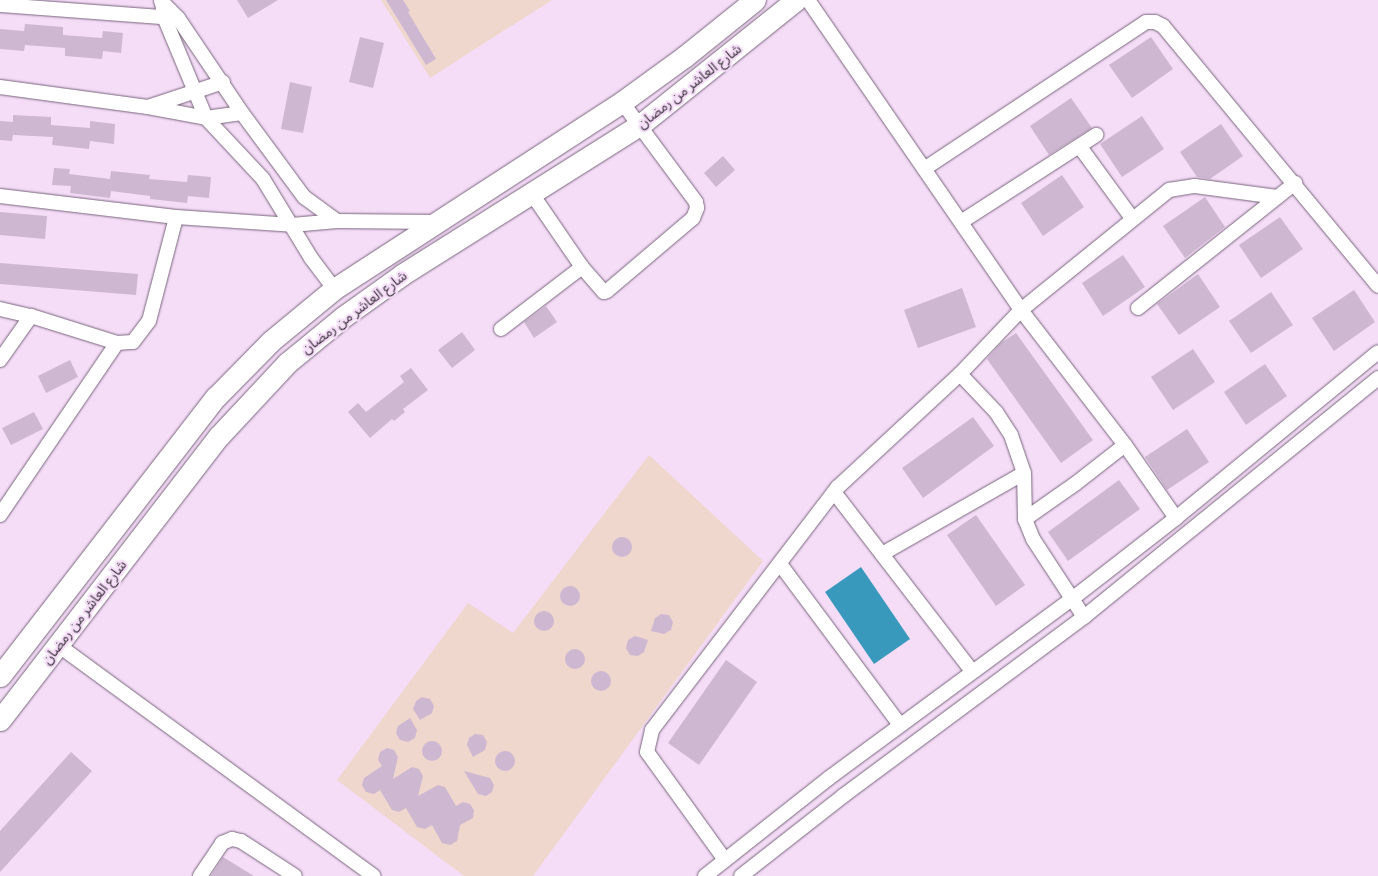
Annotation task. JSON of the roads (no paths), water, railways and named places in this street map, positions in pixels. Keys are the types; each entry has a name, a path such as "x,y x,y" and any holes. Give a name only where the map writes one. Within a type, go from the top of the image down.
{"main road":[{"name":"شارع العاشر من رمضان","path":"0,676 216,397 271,341 334,289 622,102 684,57 755,0"},
{"name":"شارع العاشر من رمضان","path":"0,720 219,436 287,363 343,316 403,274 640,125 796,0"}],"street":[{"path":"808,0 1021,310 1125,445 1176,518"},
{"path":"162,1 164,17 206,118 263,179 334,289"},
{"path":"162,1 178,18 223,82 242,113 304,196 337,221"},
{"path":"0,5 178,18"},
{"path":"924,169 1150,21 1163,26 1378,286"},
{"path":"148,107 223,82"},
{"path":"0,87 148,107 206,118 242,113"},
{"path":"532,194 582,267 601,290 607,291 696,214 696,202 622,102"},
{"path":"961,222 1096,136"},
{"path":"1080,147 1132,218"},
{"path":"1138,308 1295,184"},
{"path":"725,860 652,760 647,752 647,745 652,730 847,476 960,374 1021,310 1163,194 1177,187 1206,187 1278,197"},
{"path":"0,196 176,218 292,225 337,221 436,222"},
{"path":"0,309 31,316 118,343 133,342 149,321 176,218"},
{"path":"501,329 582,267"},
{"path":"0,360 31,316"},
{"path":"0,515 118,343"},
{"path":"705,876 900,725 1072,599 1176,518 1378,352"},
{"path":"960,374 1006,425 1016,446 1024,473 1025,519 1033,539 1084,617"},
{"path":"741,876 843,796 1084,617 1378,378"},
{"path":"1025,519 1125,445"},
{"path":"882,554 1024,473"},
{"path":"834,492 972,671"},
{"path":"780,564 900,725"},
{"path":"58,645 374,876"},
{"path":"200,876 222,843 232,839 241,840 295,876"}],"water":[{"path":"861,567 910,639 874,664 825,592"}]}
